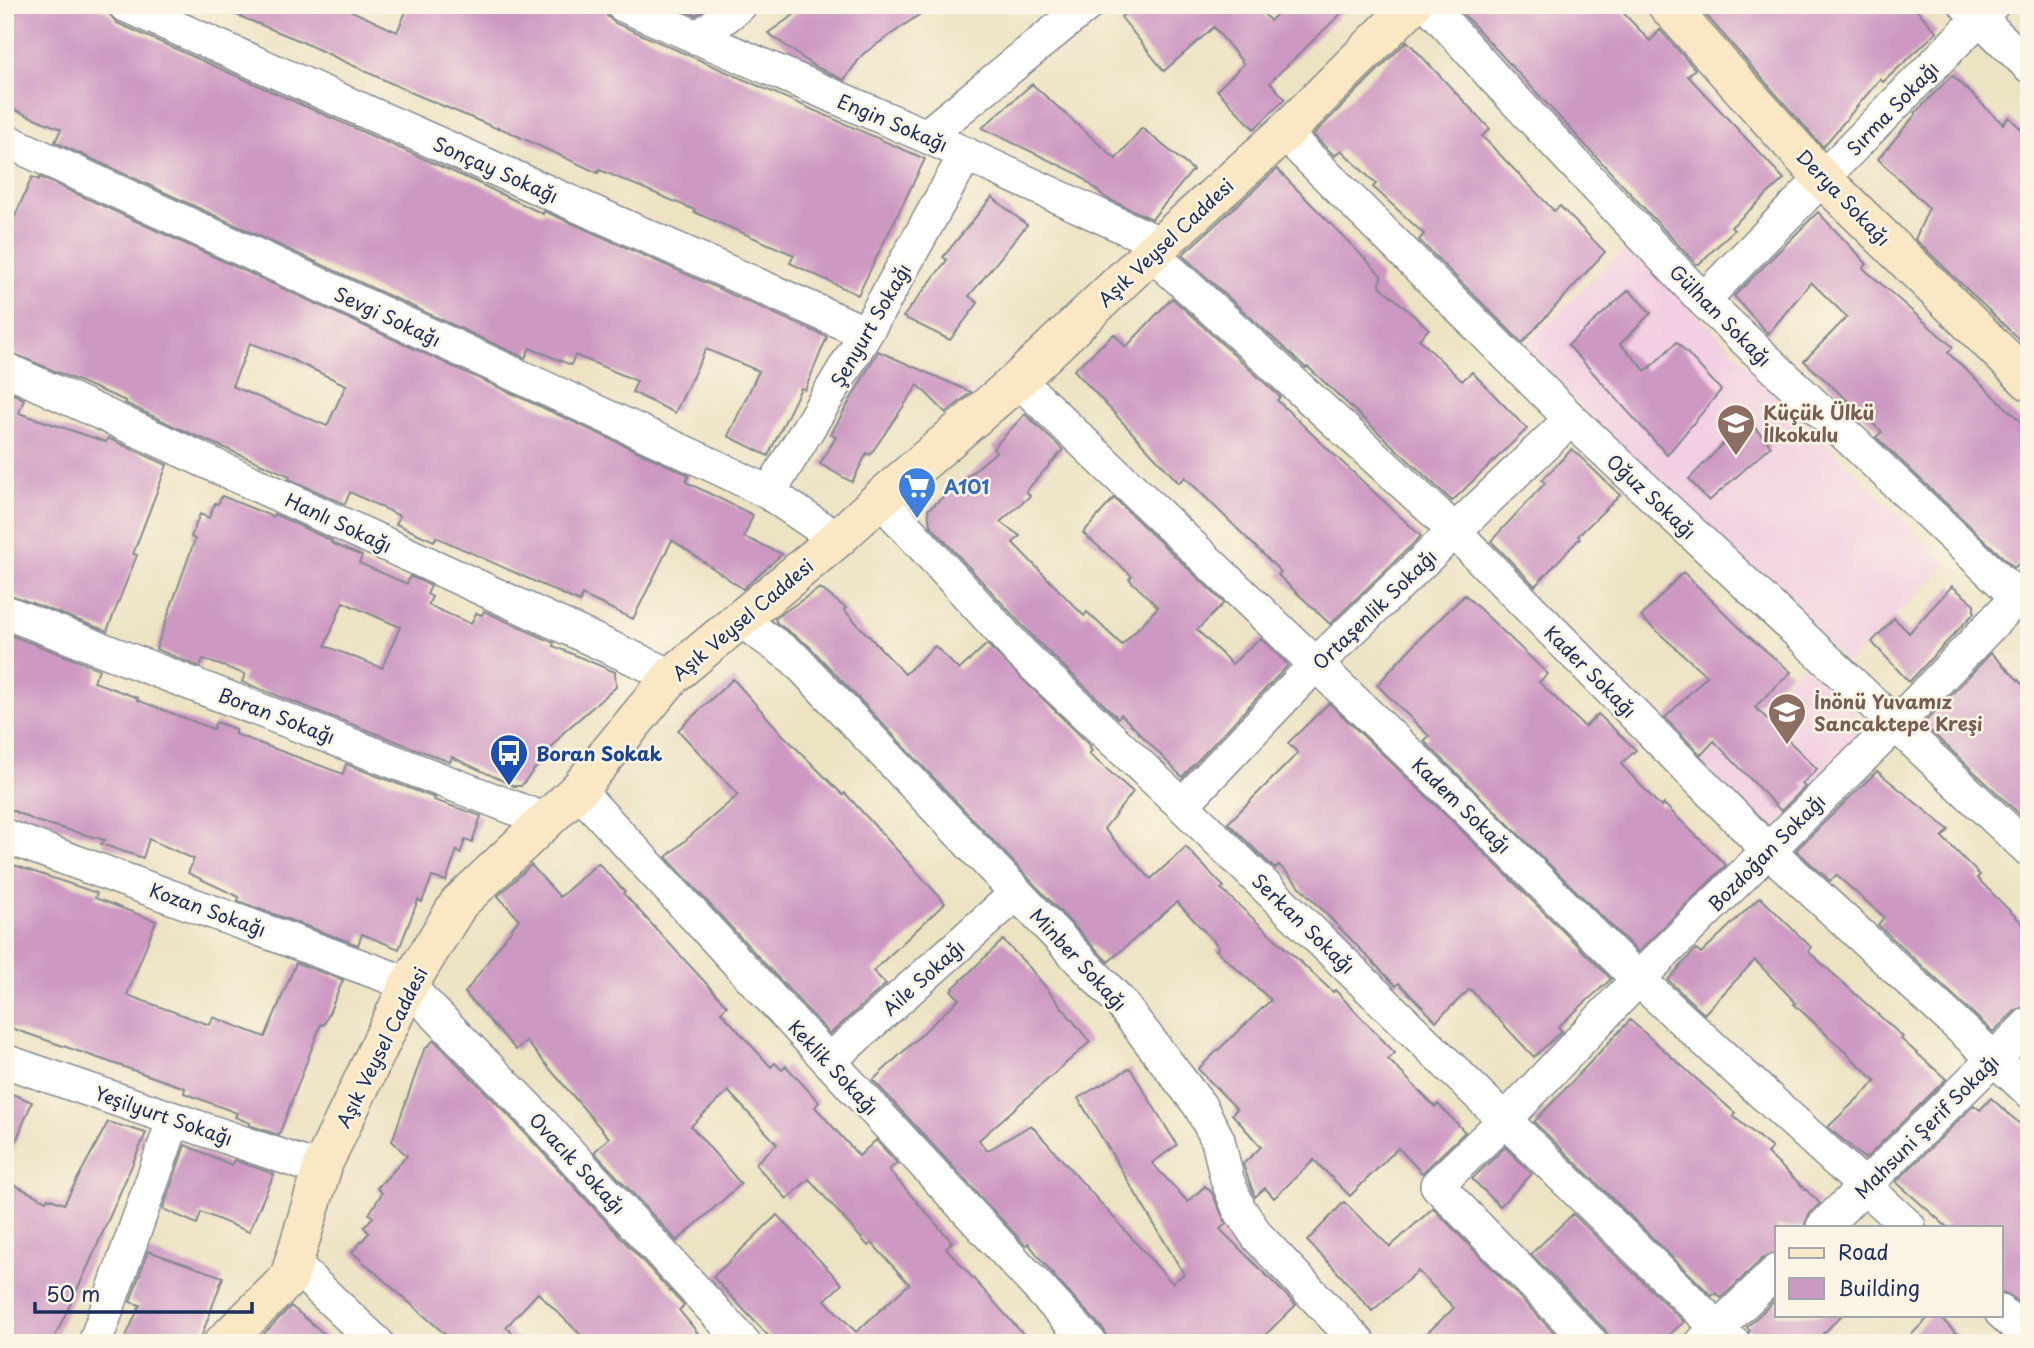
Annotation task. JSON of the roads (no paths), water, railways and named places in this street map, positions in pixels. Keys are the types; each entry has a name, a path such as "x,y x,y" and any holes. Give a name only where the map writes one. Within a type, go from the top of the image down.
{"street":[{"name":"Sonçay Sokağı","path":"125,5 866,333"},
{"name":"Engin Sokağı","path":"623,5 966,154 1156,249"},
{"path":"698,38 740,5"},
{"path":"926,136 1087,5"},
{"name":"Aşık Veysel Caddesi","path":"223,1343 289,1278 322,1170 409,985 459,903 578,790 672,676 837,539 1018,380 1284,133 1412,5"},
{"name":"Gülhan Sokağı","path":"1429,5 1703,300 2025,596"},
{"name":"Derya Sokağı","path":"1667,5 1823,179 2029,382"},
{"path":"1979,10 2029,66"},
{"name":"Sırma Sokağı","path":"1703,300 1823,179 1979,10"},
{"name":"Oğuz Sokağı","path":"1284,133 1571,419 2029,850"},
{"name":"Sevgi Sokağı","path":"5,140 769,493 837,539"},
{"name":"Şenyurt Sokağı","path":"769,493 866,333 966,154"},
{"name":"Kader Sokağı","path":"1156,249 1436,513 1768,850 2029,1091"},
{"name":"Hanlı Sokağı","path":"5,369 672,676"},
{"name":"Kadem Sokağı","path":"1018,380 1466,808 1638,979 1908,1226"},
{"name":"Ortaşenlik Sokağı","path":"1182,805 1316,664 1571,419"},
{"name":"Serkan Sokağı","path":"880,499 1021,653 1182,805 1505,1120 1718,1338"},
{"name":"Bozdoğan Sokağı","path":"1591,1343 1437,1185 1505,1120 1638,979 2025,596"},
{"name":"Boran Sokağı","path":"5,612 548,821"},
{"name":"Minber Sokağı","path":"740,620 794,659 1119,1001 1192,1096 1218,1140 1227,1179 1239,1209 1258,1237 1342,1337"},
{"name":"Keklik Sokağı","path":"578,790 1090,1343"},
{"name":"Kozan Sokağı","path":"5,836 409,985"},
{"name":"Aile Sokağı","path":"829,1061 1017,894"},
{"name":"Ovacık Sokağı","path":"409,985 525,1105 744,1343"},
{"name":"Mahsuni Şerif Sokağı","path":"1824,1226 2029,1024"},
{"name":"Yeşilyurt Sokağı","path":"5,1061 322,1170"},
{"path":"95,1343 174,1119"},
{"path":"293,1264 377,1343"},
{"path":"1718,1338 1775,1273"},
{"path":"2002,1313 2029,1338"}],"place":[{"name":"Küçük Ülkü İlkokulu","path":"1736,457"},
{"name":"A101","path":"917,520"},
{"name":"İnönü Yuvamız Sancaktepe Kreşi","path":"1787,746"},
{"name":"Boran Sokak","path":"509,787"}]}
